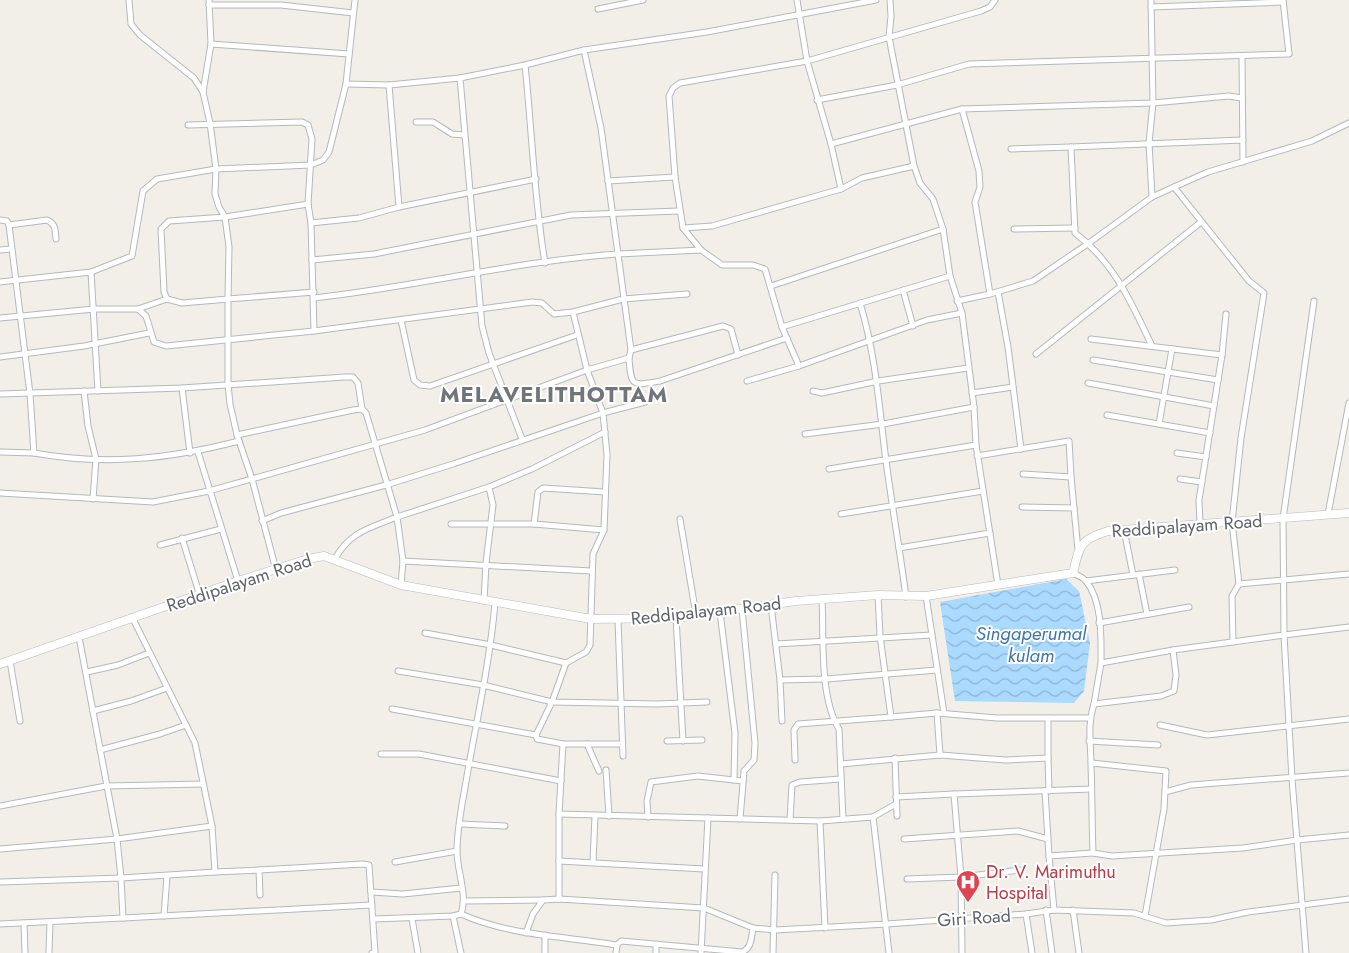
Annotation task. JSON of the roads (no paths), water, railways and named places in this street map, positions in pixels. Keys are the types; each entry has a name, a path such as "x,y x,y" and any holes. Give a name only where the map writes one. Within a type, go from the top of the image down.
{"main road":[{"name":"Reddipalayam Road","path":"1078,551 1087,538 1108,531 1349,513"},
{"path":"1073,573 1078,551"},
{"name":"Reddipalayam Road","path":"0,664 131,617 200,596 238,581 308,559 324,556 401,585 590,620 676,618 822,599 878,595 926,596 1073,573"}],"street":[{"path":"129,0 131,24 140,35 194,78 203,92 210,123 216,169 215,194 219,207 226,217 229,247 228,384 237,435 252,479 276,570"},
{"path":"0,282 91,272 132,256 143,191 157,179 216,169 311,164 322,160 329,152 346,84 355,0"},
{"path":"598,9 643,0"},
{"path":"797,0 801,14 807,61 831,144 841,189"},
{"path":"346,84 389,85 460,78 525,65 584,50 707,32 876,0"},
{"path":"890,0 889,37 914,166 920,182 934,199 943,229 950,276 962,312 974,407 976,444 998,585"},
{"path":"799,366 782,327 765,269 760,266 722,265 701,250 683,228 675,176 669,96 673,88 680,82 807,61 981,10 990,7 995,0"},
{"path":"1151,0 1153,103 1149,143 1152,197"},
{"path":"817,100 897,85 969,64 1289,54 1283,1 1151,7"},
{"path":"203,92 211,44 209,2 281,5 353,13"},
{"path":"211,44 349,54"},
{"path":"584,50 601,128 631,350 629,358 630,378 634,383 641,384 660,381 787,338"},
{"path":"1242,56 1243,162"},
{"path":"525,65 538,220 545,263"},
{"path":"460,78 482,326 493,364 522,439"},
{"path":"389,85 399,207"},
{"path":"831,144 962,109 1153,103 1229,96 1242,98"},
{"path":"962,109 979,171 980,187 976,202 990,294"},
{"path":"188,125 302,122 308,125 311,130 308,204 311,223 314,331"},
{"path":"416,122 433,122 452,134 464,135"},
{"path":"957,301 998,292 1033,281 1089,244 1152,197 1208,172 1312,141 1349,122"},
{"path":"1011,149 1243,140"},
{"path":"1070,147 1075,233 1089,244 1123,286 1152,346"},
{"path":"683,228 712,226 841,189 862,178 914,166"},
{"path":"608,182 675,176"},
{"path":"311,223 359,218 399,207 536,179"},
{"path":"1174,187 1249,281 1264,293 1241,438 1232,522 1239,584 1232,596 1233,642"},
{"path":"167,299 164,292 160,229 163,224 169,220 226,217 308,204"},
{"path":"312,260 374,254 538,220 580,214 680,211"},
{"path":"0,220 7,221 9,225 30,394 34,453"},
{"path":"9,225 47,220 52,222 55,227 56,239"},
{"path":"1036,354 1201,222"},
{"path":"1014,229 1075,228"},
{"path":"771,286 943,229"},
{"path":"0,250 11,249"},
{"path":"0,318 94,309 138,309 167,299 182,303 372,292 574,257 701,250"},
{"path":"91,272 97,343 98,391"},
{"path":"782,327 950,276"},
{"path":"903,290 913,326"},
{"path":"998,292 1021,449"},
{"path":"138,309 146,316 154,342 166,346 314,331 532,302 542,303 554,314 573,312 623,299 687,294"},
{"path":"1306,953 1292,779 1284,635 1282,519 1314,301"},
{"path":"860,303 871,341 878,381 886,460 906,597"},
{"path":"536,735 552,702 566,663 586,652 590,645 593,554 604,530 607,455 603,413 577,335 573,312"},
{"path":"747,381 799,366 913,326 962,312"},
{"path":"1200,524 1199,500 1222,355 1226,314"},
{"path":"401,320 414,380 420,385 430,386 577,335"},
{"path":"631,350 723,326 731,329 738,355"},
{"path":"0,357 97,343 150,333"},
{"path":"1091,339 1222,355"},
{"path":"1159,424 1172,349"},
{"path":"0,493 153,502 209,491 425,430 588,370 629,358"},
{"path":"1093,360 1218,380"},
{"path":"813,391 822,393 878,381 968,368"},
{"path":"0,394 182,388 353,378 358,383 362,409 369,421 386,485 397,517 403,561 401,585"},
{"path":"1088,383 1214,406"},
{"path":"972,393 1013,387"},
{"path":"182,388 190,453"},
{"path":"84,391 88,426 96,459 93,499"},
{"path":"262,521 281,513 386,485 603,413 645,402"},
{"path":"1328,514 1349,403"},
{"path":"805,434 883,424 974,407"},
{"path":"237,435 362,409"},
{"path":"1107,415 1210,433"},
{"path":"335,559 341,548 351,537 397,517 489,488 532,469 605,432"},
{"path":"0,452 96,459 144,460 198,452 239,441"},
{"path":"978,456 1070,441 1071,477 1078,551"},
{"path":"829,469 976,444"},
{"path":"198,452 238,581"},
{"path":"1177,453 1206,457"},
{"path":"1023,474 1071,477"},
{"path":"1180,479 1202,482"},
{"path":"484,601 486,563 493,505 489,488"},
{"path":"534,524 538,492 543,488 606,492"},
{"path":"841,514 983,492"},
{"path":"1022,507 1074,508"},
{"path":"680,519 696,615"},
{"path":"451,524 534,524 604,530"},
{"path":"160,545 221,529"},
{"path":"1124,530 1147,614"},
{"path":"899,548 990,533"},
{"path":"182,538 200,596"},
{"path":"403,561 486,563 591,571"},
{"path":"1086,581 1175,570"},
{"path":"1073,573 1086,581 1096,602 1099,623 1101,663 1094,704 1089,718 1088,741 1092,763 1093,853"},
{"path":"1239,584 1349,574"},
{"path":"878,595 880,636 887,673 891,717"},
{"path":"926,596 944,713"},
{"path":"822,599 826,679 833,720 839,729 843,819"},
{"path":"461,914 465,905 457,851 460,824 482,685 492,645 496,603"},
{"path":"771,605 780,680 782,721"},
{"path":"1099,623 1189,607"},
{"path":"740,819 745,768 754,760 755,743 742,609"},
{"path":"720,612 735,733 734,780"},
{"path":"131,617 195,743 212,826 215,872"},
{"path":"676,618 683,741"},
{"path":"618,620 623,756"},
{"path":"1101,663 1173,650 1349,627"},
{"path":"425,633 492,645 566,663"},
{"path":"776,644 880,636 932,635"},
{"path":"79,637 117,839 122,878 123,918"},
{"path":"1094,704 1161,696 1174,691 1176,675 1173,650"},
{"path":"87,672 118,665 149,653"},
{"path":"10,661 20,721"},
{"path":"780,680 826,679 937,670"},
{"path":"398,671 482,685 552,702 575,704 621,702 658,704 707,702"},
{"path":"93,711 131,701 167,688"},
{"path":"392,709 476,726 536,735 541,741 563,744 622,744"},
{"path":"795,760 795,725 833,720 937,713 997,718 1089,718"},
{"path":"937,713 940,755"},
{"path":"1048,718 1048,839 1054,910"},
{"path":"1160,725 1207,734 1349,719"},
{"path":"100,750 186,725"},
{"path":"666,741 702,740"},
{"path":"1088,741 1158,744"},
{"path":"559,899 559,814 563,744"},
{"path":"587,744 599,771"},
{"path":"381,754 419,754 469,765 561,780"},
{"path":"841,764 940,755 1005,760 1048,758"},
{"path":"895,758 897,816"},
{"path":"1092,763 1166,771 1157,853 1145,916"},
{"path":"606,770 609,816"},
{"path":"1165,792 1191,785 1292,779 1349,773"},
{"path":"648,817 647,801 651,782 698,776 743,781"},
{"path":"790,820 792,785 800,782 841,779"},
{"path":"0,806 106,786 203,784"},
{"path":"896,797 1091,789"},
{"path":"954,794 958,834 962,953"},
{"path":"559,814 820,820 873,817 896,804"},
{"path":"593,862 595,816"},
{"path":"873,817 889,953"},
{"path":"701,950 708,818"},
{"path":"820,820 825,928"},
{"path":"460,824 505,826"},
{"path":"0,849 117,839 212,826"},
{"path":"904,839 1018,831 1048,839"},
{"path":"1049,856 1093,853 1112,856 1243,848 1349,835"},
{"path":"395,862 457,851"},
{"path":"559,861 704,869"},
{"path":"0,882 167,876 369,865 374,919 375,953 372,953"},
{"path":"259,870 260,895"},
{"path":"907,879 960,877 1021,870"},
{"path":"774,953 775,875"},
{"path":"164,916 167,876"},
{"path":"372,892 403,894 461,888"},
{"name":"Giri Road","path":"464,900 559,899 704,908 752,928 774,930 961,920 1026,914 1046,910 1134,913 1166,923 1211,920 1248,912 1349,899"},
{"path":"526,933 533,914 543,900"},
{"path":"0,924 372,905"},
{"path":"1046,910 1052,953"},
{"path":"1073,910 1078,953"},
{"path":"374,919 412,919 461,914 480,922 526,933 617,945"},
{"path":"1026,914 1032,953"},
{"path":"453,916 461,953"},
{"path":"412,919 418,953"},
{"path":"49,953 50,922"},
{"path":"24,923 25,953"},
{"path":"616,953 617,945 621,940 701,950 742,952 747,950 750,945 752,928"},
{"path":"545,935 545,953"},
{"path":"656,944 656,953"}],"water":[{"name":"Singaperumal kulam","path":"1066,579 1079,591 1090,643 1084,691 1074,703 955,701 940,602"}],"place":[{"name":"Dr. V. Marimuthu Hospital","path":"968,903"}],"district":[{"name":"MELAVELITHOTTAM","path":"554,394"}]}
